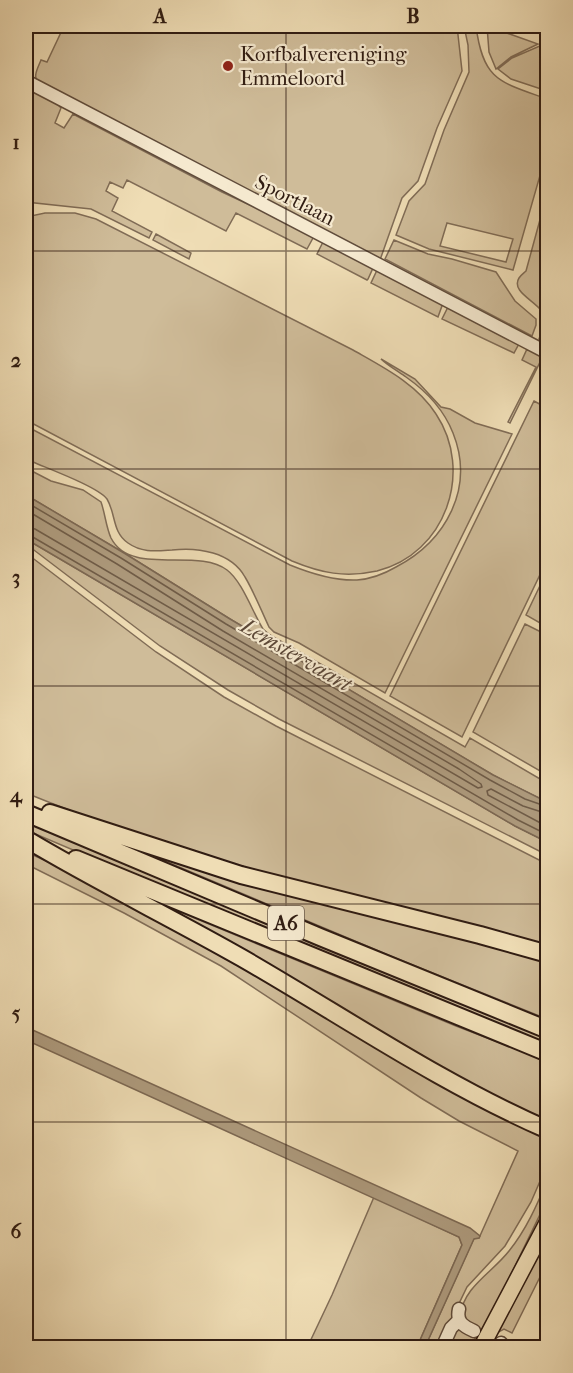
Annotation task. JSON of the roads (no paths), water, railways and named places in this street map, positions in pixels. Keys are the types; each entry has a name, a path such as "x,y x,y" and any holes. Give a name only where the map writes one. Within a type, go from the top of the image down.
{"highway":[{"name":"A6","path":"26,805 232,873 548,954"},
{"name":"A6","path":"26,813 309,933 548,1030"},
{"name":"A6","path":"26,838 548,1053"},
{"name":"A6","path":"26,838 84,874 242,958 443,1079 494,1106 548,1130"}],"main road":[{"path":"519,1273 519,1267 548,1206"},
{"path":"481,1347 548,1221"}],"street":[{"name":"Sportlaan","path":"26,81 548,353"},
{"path":"442,1347 459,1315 464,1326 474,1331"}],"water":[{"path":"26,495 493,775 547,802 547,842 515,826 26,539"},
{"path":"26,1027 470,1228 480,1236 474,1239 425,1347 417,1347 462,1245 459,1237 26,1040"}],"place":[{"name":"Korfbalvereniging Emmeloord","path":"228,66"}],"water label":[{"name":"Lemstervaart","path":"296,655"}]}
